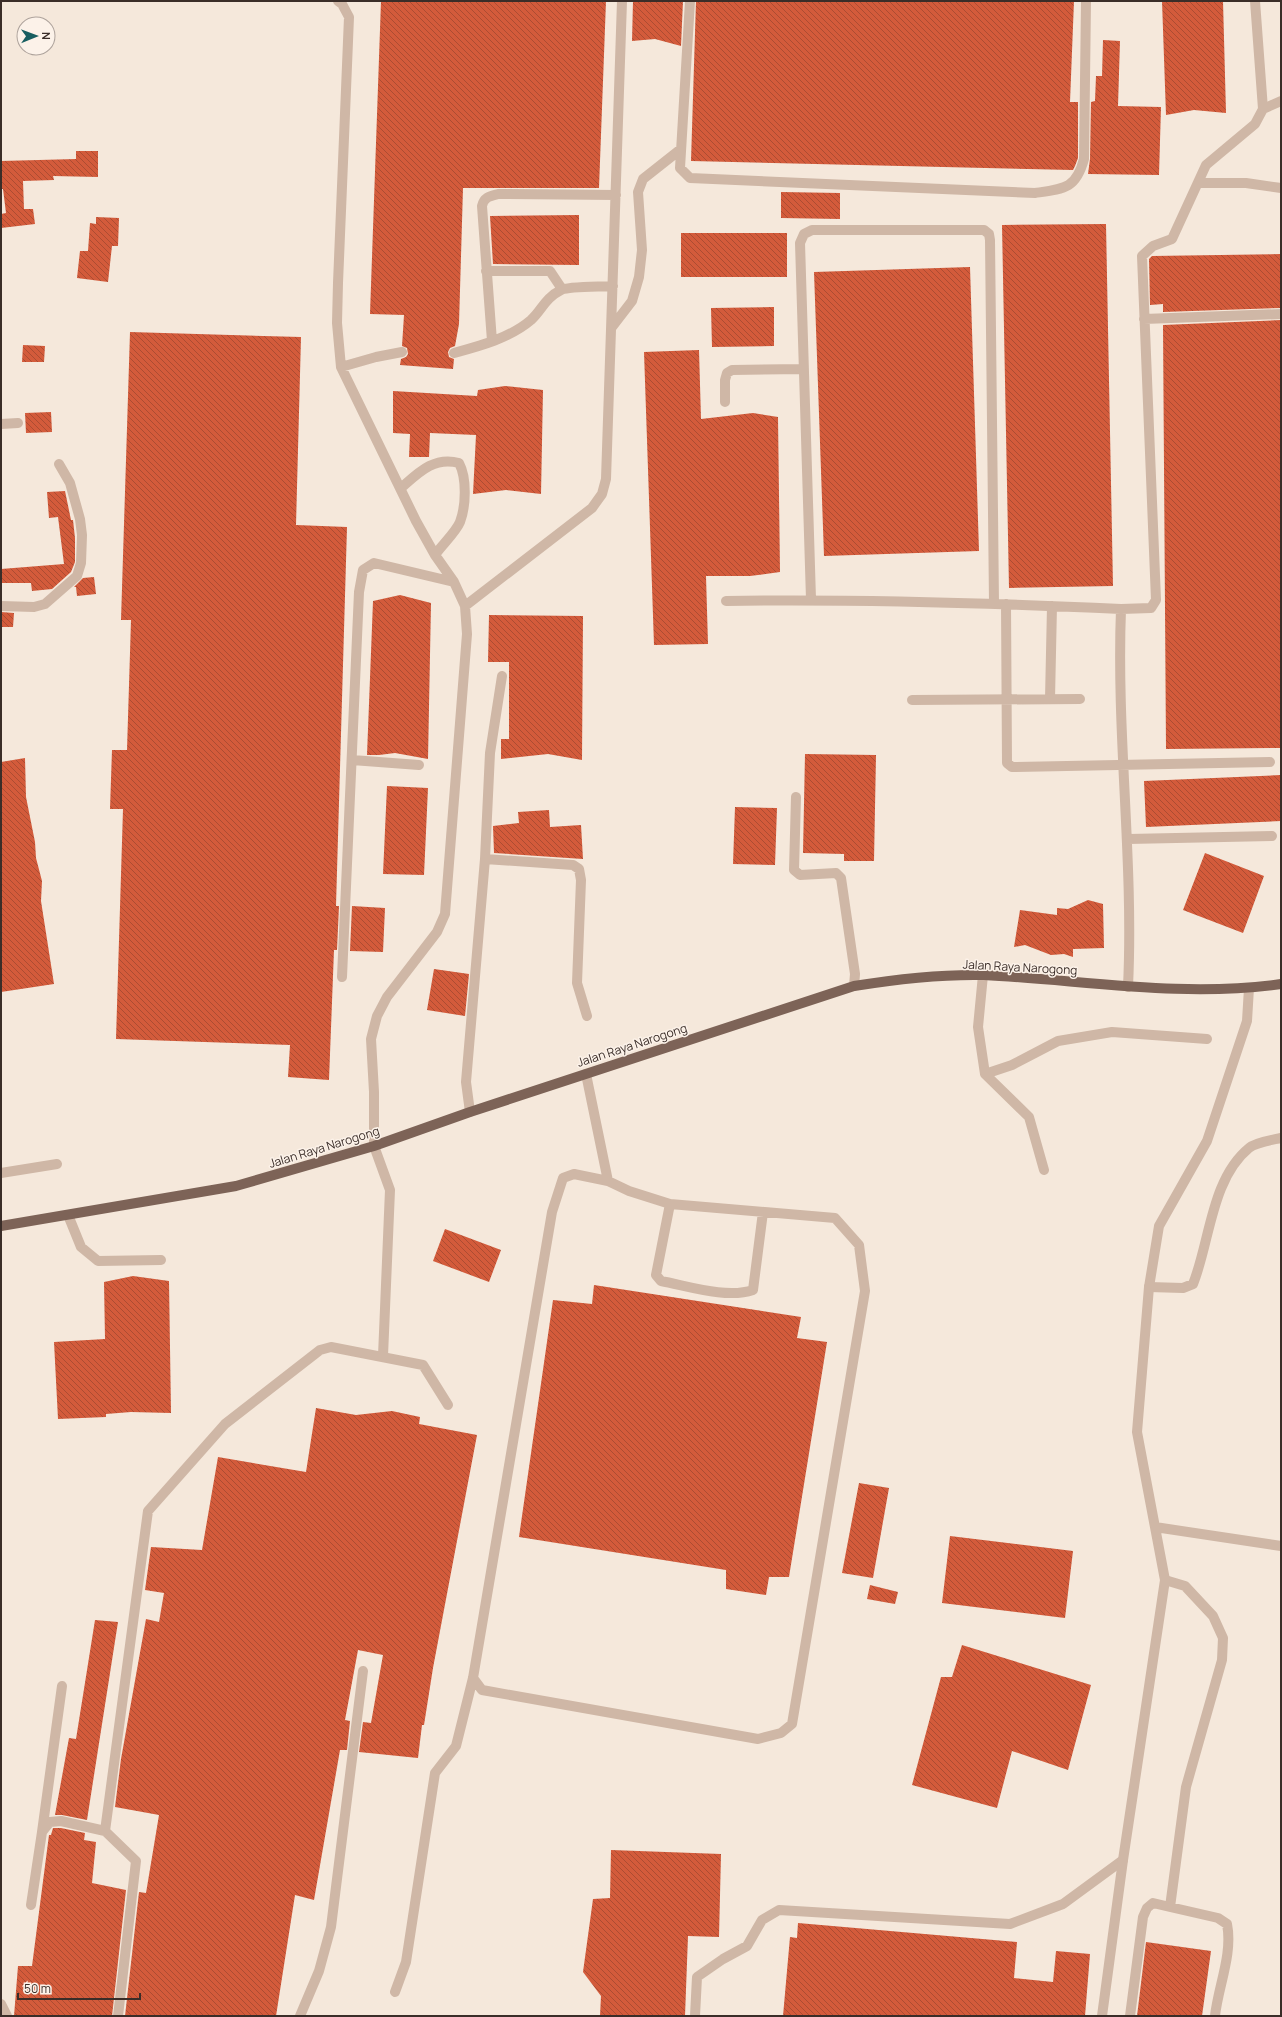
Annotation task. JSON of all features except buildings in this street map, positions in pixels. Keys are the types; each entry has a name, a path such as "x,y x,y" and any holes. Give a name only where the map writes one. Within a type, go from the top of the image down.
{"main road":[{"name":"Jalan Raya Narogong","path":"1,1226 236,1186 374,1146 470,1112 854,986 911,977 983,975 1128,987 1249,988 1281,984"}],"street":[{"path":"338,1 342,4 349,17 338,283 338,323 341,367 416,521 435,555 454,582 465,606 467,634 445,914 437,932 387,997 376,1016 371,1039 374,1092 374,1146 390,1190 383,1356"},
{"path":"465,606 592,508 602,494 606,479 622,1"},
{"path":"690,1 680,168 690,178 1035,193 1055,190 1073,184 1080,172 1084,159 1086,1"},
{"path":"726,601 811,600 994,603 1121,609 1151,608 1156,600 1142,256 1153,246 1172,239 1206,165 1255,124 1264,108 1255,1"},
{"path":"1264,108 1281,101"},
{"path":"612,327 632,301 639,277 642,250 638,192 643,179 681,149"},
{"path":"1198,182 1246,182 1281,188"},
{"path":"492,341 482,206 487,197 498,194 616,195"},
{"path":"811,600 800,243 804,234 812,230 984,230 990,234 994,603"},
{"path":"486,271 550,271 562,289"},
{"path":"454,353 481,346 507,334 531,320 546,300 562,289 613,286"},
{"path":"1144,319 1281,314"},
{"path":"341,367 376,357 402,352"},
{"path":"725,402 725,380 727,373 732,370 804,369"},
{"path":"1,424 18,423"},
{"path":"401,488 433,463 459,463 463,471 464,500 459,523 435,555"},
{"path":"1,606 34,607 45,604 77,576 81,563 82,535 80,519 70,483 59,464"},
{"path":"342,977 359,592 362,570 374,563 454,582"},
{"path":"1006,604 1007,762 1012,767 1270,762"},
{"path":"1050,699 1052,606"},
{"path":"1121,609 1119,649 1128,839 1130,947 1128,987"},
{"path":"470,1112 466,1082 485,859 490,753 502,676"},
{"path":"912,700 1007,701 1080,699"},
{"path":"352,760 419,765"},
{"path":"796,797 794,870 800,875 836,873 841,878 855,974 854,986"},
{"path":"1128,839 1272,836"},
{"path":"485,859 574,865 579,869 581,880 577,984 587,1016"},
{"path":"983,975 978,1027 985,1074 1029,1117 1044,1170"},
{"path":"1102,2016 1123,1860 1165,1580 1137,1432 1149,1287 1160,1226 1207,1141 1247,1021 1249,988"},
{"path":"985,1074 1012,1066 1058,1041 1112,1032 1207,1039"},
{"path":"586,1074 608,1181"},
{"path":"1149,1287 1183,1288 1193,1284 1199,1268 1209,1226 1226,1176 1250,1147 1281,1138"},
{"path":"1,1173 57,1164"},
{"path":"396,1992 406,1962 435,1773 456,1746 472,1678 552,1212 562,1178 574,1174 608,1181 629,1191 670,1204 835,1218 859,1245 865,1292 792,1724 781,1732 758,1739 482,1690 472,1678"},
{"path":"670,1204 656,1275 661,1281 727,1293 753,1290 763,1212"},
{"path":"68,1215 81,1247 98,1261 161,1260"},
{"path":"105,1831 148,1511 225,1424 320,1350 330,1347 383,1356 422,1365 448,1405"},
{"path":"1155,1527 1281,1546"},
{"path":"1165,1580 1185,1586 1213,1616 1223,1638 1222,1660 1186,1787 1170,1907"},
{"path":"300,2016 319,1971 331,1927 363,1671"},
{"path":"31,1905 62,1686"},
{"path":"42,1832 50,1822 56,1821 105,1831 136,1861 118,2016"},
{"path":"694,2016 697,1977 723,1959 747,1946 762,1920 780,1910 1010,1924 1063,1904 1123,1860"},
{"path":"1130,2016 1145,1912 1153,1903 1218,1918 1228,1924 1228,1948 1215,2016"},
{"path":"1,2004 7,2016"}]}
